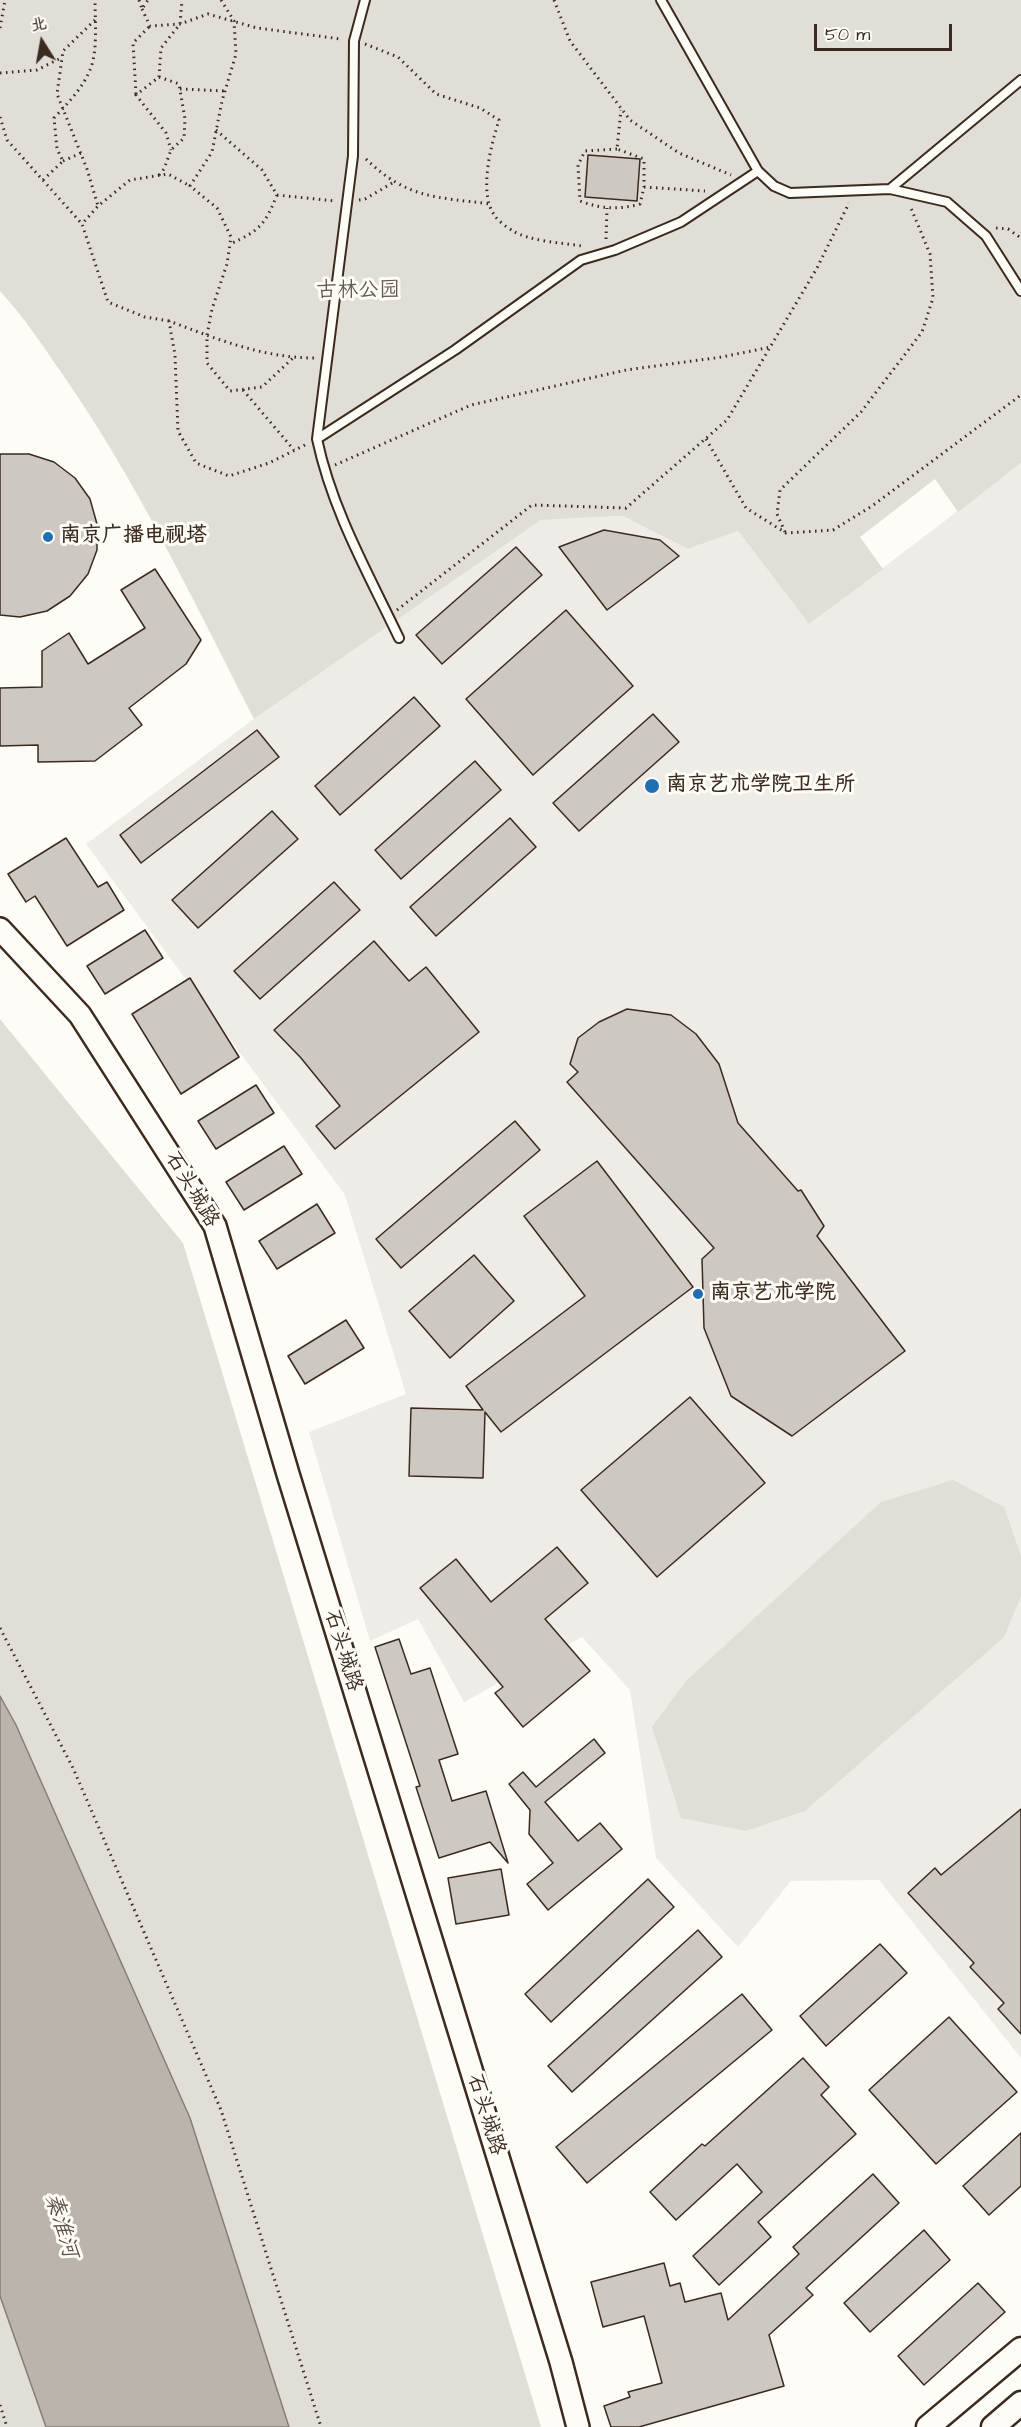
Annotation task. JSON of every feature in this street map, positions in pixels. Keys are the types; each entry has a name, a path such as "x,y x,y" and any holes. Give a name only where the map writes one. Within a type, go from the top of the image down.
{"main road":[{"path":"928,2427 1021,2349"},
{"path":"993,2427 1021,2403"}],"street":[{"name":"石头城路","path":"0,929 80,1015 215,1226 288,1474 561,2362 578,2427"}],"lane":[{"path":"365,0 354,41 353,146 317,439 324,470 341,518 399,638"},
{"path":"661,0 758,171 774,186 790,193 890,189 947,202 986,236 1021,291"},
{"path":"890,189 1021,80"},
{"path":"317,439 455,350 582,260 681,222 758,171"}],"path":[{"path":"0,28 5,0"},
{"path":"63,161 57,149 54,118 78,93 92,68 95,0"},
{"path":"139,0 150,26"},
{"path":"142,9 148,0"},
{"path":"136,95 159,77 161,48 180,24 182,0"},
{"path":"190,186 212,152 225,91 236,54 234,21 222,0"},
{"path":"554,0 570,41 630,120 679,153 744,180"},
{"path":"171,150 165,133 136,95 133,43 150,26 180,24 208,14 292,34 354,41 376,47 398,57 436,94 480,108 499,120 489,160 487,195 494,216 514,232 605,251 607,208"},
{"path":"95,20 63,51 57,94 81,153 98,206"},
{"path":"0,73 37,70 62,58"},
{"path":"158,176 164,169 171,150 184,138 185,119 179,84 159,77"},
{"path":"180,89 225,91"},
{"path":"617,149 621,109"},
{"path":"0,117 7,140 82,224 108,302 145,317 169,321 257,352 293,358 328,358"},
{"path":"216,130 262,170 277,195 270,214 255,233 230,244"},
{"path":"353,146 385,178 424,196 490,204"},
{"path":"617,149 644,159 644,187 640,204 620,209 592,206 580,201 578,165 585,151 617,149"},
{"path":"43,180 63,161 81,153"},
{"path":"82,224 98,206 130,180 168,174 190,186 217,208 231,237 227,264 212,309 207,335 207,363 230,391 262,387 293,358"},
{"path":"644,187 726,192"},
{"path":"389,616 532,505 627,508 727,420 817,268 855,190"},
{"path":"786,533 777,514 780,490 861,412 921,332 933,298 930,254 904,192"},
{"path":"169,321 175,356 178,430 196,463 229,476 268,463 317,439"},
{"path":"324,470 471,405 626,370 722,357 771,347"},
{"path":"243,390 294,450"},
{"path":"706,439 746,508 786,533 833,530 872,506 1021,395"},
{"path":"0,1628 73,1768 220,2110 321,2427"},
{"path":"0,2405 7,2427"}],"shaded area":[{"name":"南京艺术学院","path":"1021,463 1021,2058 879,1880 791,1881 738,1947 656,1858 630,1690 582,1637 464,1702 418,1619 370,1641 309,1432 406,1394 345,1195 86,844 254,719 541,520 623,516 688,549 738,531 809,624"}],"green space":[{"name":"古林公园","path":"0,0 1021,0 1021,463 958,512 935,479 860,537 883,569 809,624 738,531 688,549 623,516 541,520 254,719 141,500 90,416 48,353 0,291"},
{"path":"0,1019 183,1243 541,2427 0,2427 0,1730 16,1725 0,1696"},
{"path":"953,1480 1004,1507 1021,1556 1021,1596 1004,1637 805,1811 746,1831 681,1818 652,1727 686,1681 881,1502"}],"water":[{"name":"秦淮河","path":"0,1696 16,1725 190,2118 289,2427 46,2427 0,2296"}],"building":[{"path":"588,155 640,159 637,201 585,197"},
{"name":"南京广播电视塔","path":"0,454 29,454 54,462 75,478 90,499 97,524 97,550 88,574 70,596 47,611 20,617 0,615"},
{"path":"604,530 660,540 679,556 607,610 559,547"},
{"path":"516,547 542,575 442,664 416,635"},
{"path":"155,569 201,640 186,664 129,708 142,725 95,761 38,762 38,745 0,746 0,688 42,687 42,651 69,633 88,664 145,628 121,590"},
{"path":"566,610 633,686 533,775 466,699"},
{"path":"414,697 440,726 340,815 315,786"},
{"path":"653,714 679,742 579,831 553,803"},
{"path":"257,730 279,757 141,863 120,835"},
{"path":"475,761 501,790 401,879 375,850"},
{"path":"272,811 298,839 198,928 172,900"},
{"path":"510,818 536,847 436,936 410,907"},
{"path":"66,838 98,887 107,882 124,910 67,946 35,896 26,902 8,874"},
{"path":"334,882 360,910 260,999 234,971"},
{"path":"145,930 163,958 105,994 87,966"},
{"path":"374,941 409,981 426,967 479,1032 335,1149 316,1126 340,1106 301,1058 274,1030"},
{"path":"190,978 239,1057 181,1094 132,1014"},
{"path":"627,1009 671,1015 696,1034 719,1064 738,1123 798,1191 801,1190 824,1226 817,1236 905,1351 792,1436 731,1396 704,1328 702,1259 714,1248 567,1082 578,1072 570,1064 578,1038 599,1022"},
{"path":"256,1085 274,1113 216,1149 198,1121"},
{"path":"515,1121 540,1150 401,1268 376,1239"},
{"path":"284,1146 302,1174 244,1210 226,1182"},
{"path":"597,1161 693,1287 501,1432 485,1412 483,1478 409,1476 411,1408 483,1410 466,1386 585,1296 524,1216"},
{"path":"317,1204 335,1233 277,1269 259,1241"},
{"path":"474,1255 514,1301 450,1358 409,1311"},
{"path":"346,1320 364,1348 305,1384 288,1356"},
{"path":"690,1397 765,1483 657,1577 581,1490"},
{"path":"557,1547 588,1583 545,1619 590,1671 523,1727 495,1693 503,1687 420,1588 456,1559 491,1602"},
{"path":"399,1639 411,1674 430,1668 458,1754 439,1760 452,1801 486,1791 508,1863 490,1842 439,1858 416,1787 420,1786 375,1647"},
{"path":"594,1739 605,1753 545,1802 578,1841 600,1823 622,1849 548,1910 527,1884 553,1863 529,1834 530,1810 509,1784 523,1772 536,1787"},
{"path":"1021,1809 1021,2034 998,2009 1004,2003 970,1967 974,1963 908,1893 935,1868 941,1875"},
{"path":"501,1869 509,1915 456,1924 448,1878"},
{"path":"648,1879 674,1907 551,2022 525,1994"},
{"path":"698,1930 722,1957 572,2092 548,2066"},
{"path":"880,1944 907,1973 826,2046 800,2016"},
{"path":"742,1994 772,2030 587,2183 556,2147"},
{"path":"949,2017 1017,2092 936,2164 869,2090"},
{"path":"803,2058 829,2087 821,2095 856,2134 758,2222 771,2237 719,2285 693,2256 762,2192 737,2164 676,2220 650,2192 702,2144 705,2146"},
{"path":"1021,2133 1021,2186 989,2215 963,2186"},
{"path":"873,2174 899,2203 806,2288 813,2295 769,2335 784,2386 639,2427 611,2427 604,2406 630,2397 628,2392 662,2383 644,2316 603,2327 591,2282 664,2263 670,2286 680,2283 685,2302 721,2293 728,2320 799,2254 793,2247"},
{"path":"924,2230 950,2260 870,2332 844,2303"},
{"path":"978,2283 1005,2312 924,2385 898,2356"}],"place":[{"name":"南京广播电视塔","path":"48,537"},
{"name":"南京艺术学院卫生所","path":"652,786"},
{"name":"南京艺术学院","path":"698,1294"}]}
